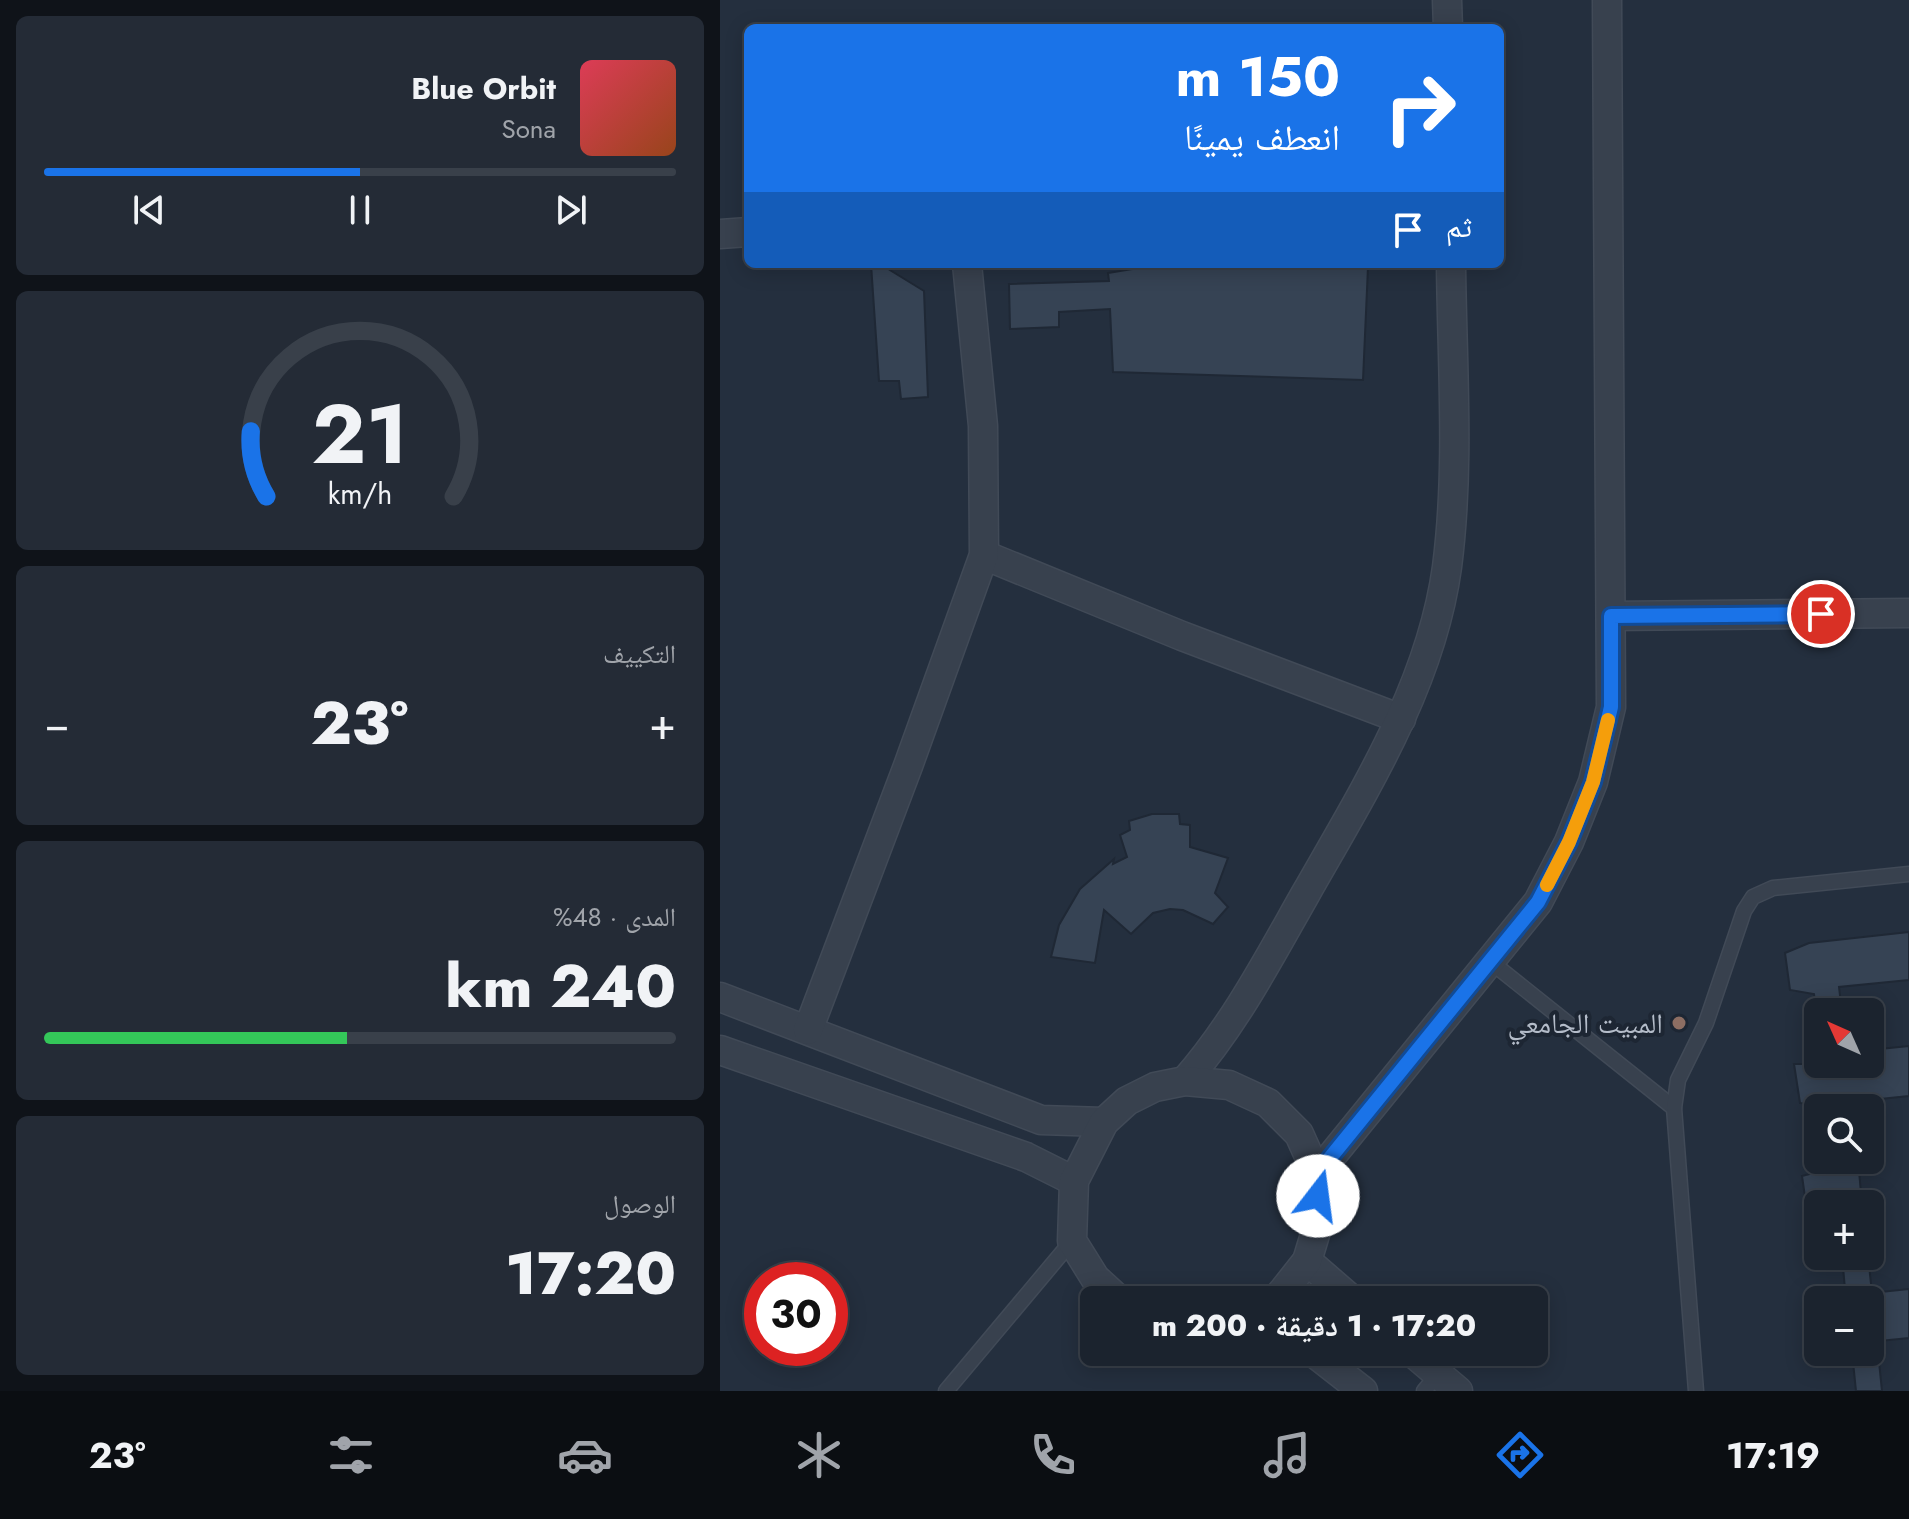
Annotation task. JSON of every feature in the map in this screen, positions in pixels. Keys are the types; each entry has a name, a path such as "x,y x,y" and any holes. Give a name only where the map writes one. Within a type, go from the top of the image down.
{"street":[{"path":"1447,0 1448,24"},
{"path":"1317,1174 1538,902 1569,842 1593,782 1611,707 1607,0"},
{"path":"720,234 744,232"},
{"path":"808,1030 984,555 983,426 967,268"},
{"path":"1185,1081 1214,1049 1240,1009 1351,815 1401,719 1433,631 1447,568 1453,481 1451,268"},
{"path":"984,555 1182,636 1401,719"},
{"path":"1611,616 1909,613"},
{"path":"720,997 1041,1120 1104,1122"},
{"path":"720,1050 1026,1157 1074,1181"},
{"path":"1104,1286 1095,1278 1072,1241 1074,1181 1104,1122 1127,1101 1155,1087 1185,1081 1229,1085 1268,1103 1299,1134 1317,1174 1320,1218 1307,1261 1287,1286"},
{"path":"1307,1261 1336,1286"},
{"path":"1331,1366 1363,1391"},
{"path":"1424,1366 1440,1385"}],"lane":[{"path":"1696,1391 1674,1108 1678,1080 1706,1023 1744,911 1753,897 1773,888 1909,874"},
{"path":"1491,962 1674,1108"},
{"path":"946,1391 1072,1241"}],"building":[{"path":"871,268 887,268 924,291 928,397 901,399 899,381 879,381"},
{"path":"1368,268 1363,380 1113,372 1110,309 1059,312 1059,327 1010,329 1009,284 1109,281 1108,273 1133,269"},
{"path":"1152,814 1179,814 1180,824 1190,825 1190,847 1228,858 1215,893 1228,907 1213,924 1183,910 1153,913 1131,934 1104,910 1095,963 1051,957 1059,925 1080,889 1114,859 1113,864 1127,857 1120,835 1130,830 1129,821"},
{"path":"1909,932 1909,980 1839,987 1840,998 1814,998 1814,994 1790,990 1785,953 1809,943"},
{"path":"1909,1046 1909,1096 1884,1099 1884,1094 1804,1094 1804,1103 1800,1103 1794,1064 1804,1064 1804,1078 1884,1078 1884,1049"},
{"path":"1859,1174 1861,1190 1804,1190 1802,1176"},
{"path":"1843,1270 1870,1270 1871,1286 1845,1286"},
{"path":"1909,1289 1909,1338 1884,1341 1884,1292"},
{"path":"1853,1366 1879,1366 1882,1391 1856,1391"}],"slow traffic":[{"path":"1547,885 1569,842 1593,782 1608,720"}],"place":[{"name":"المبيت الجامعي","path":"1679,1023"}],"route":[{"path":"1318,1196 1317,1174 1538,902 1569,842 1593,782 1611,707 1611,616 1821,614"}]}
